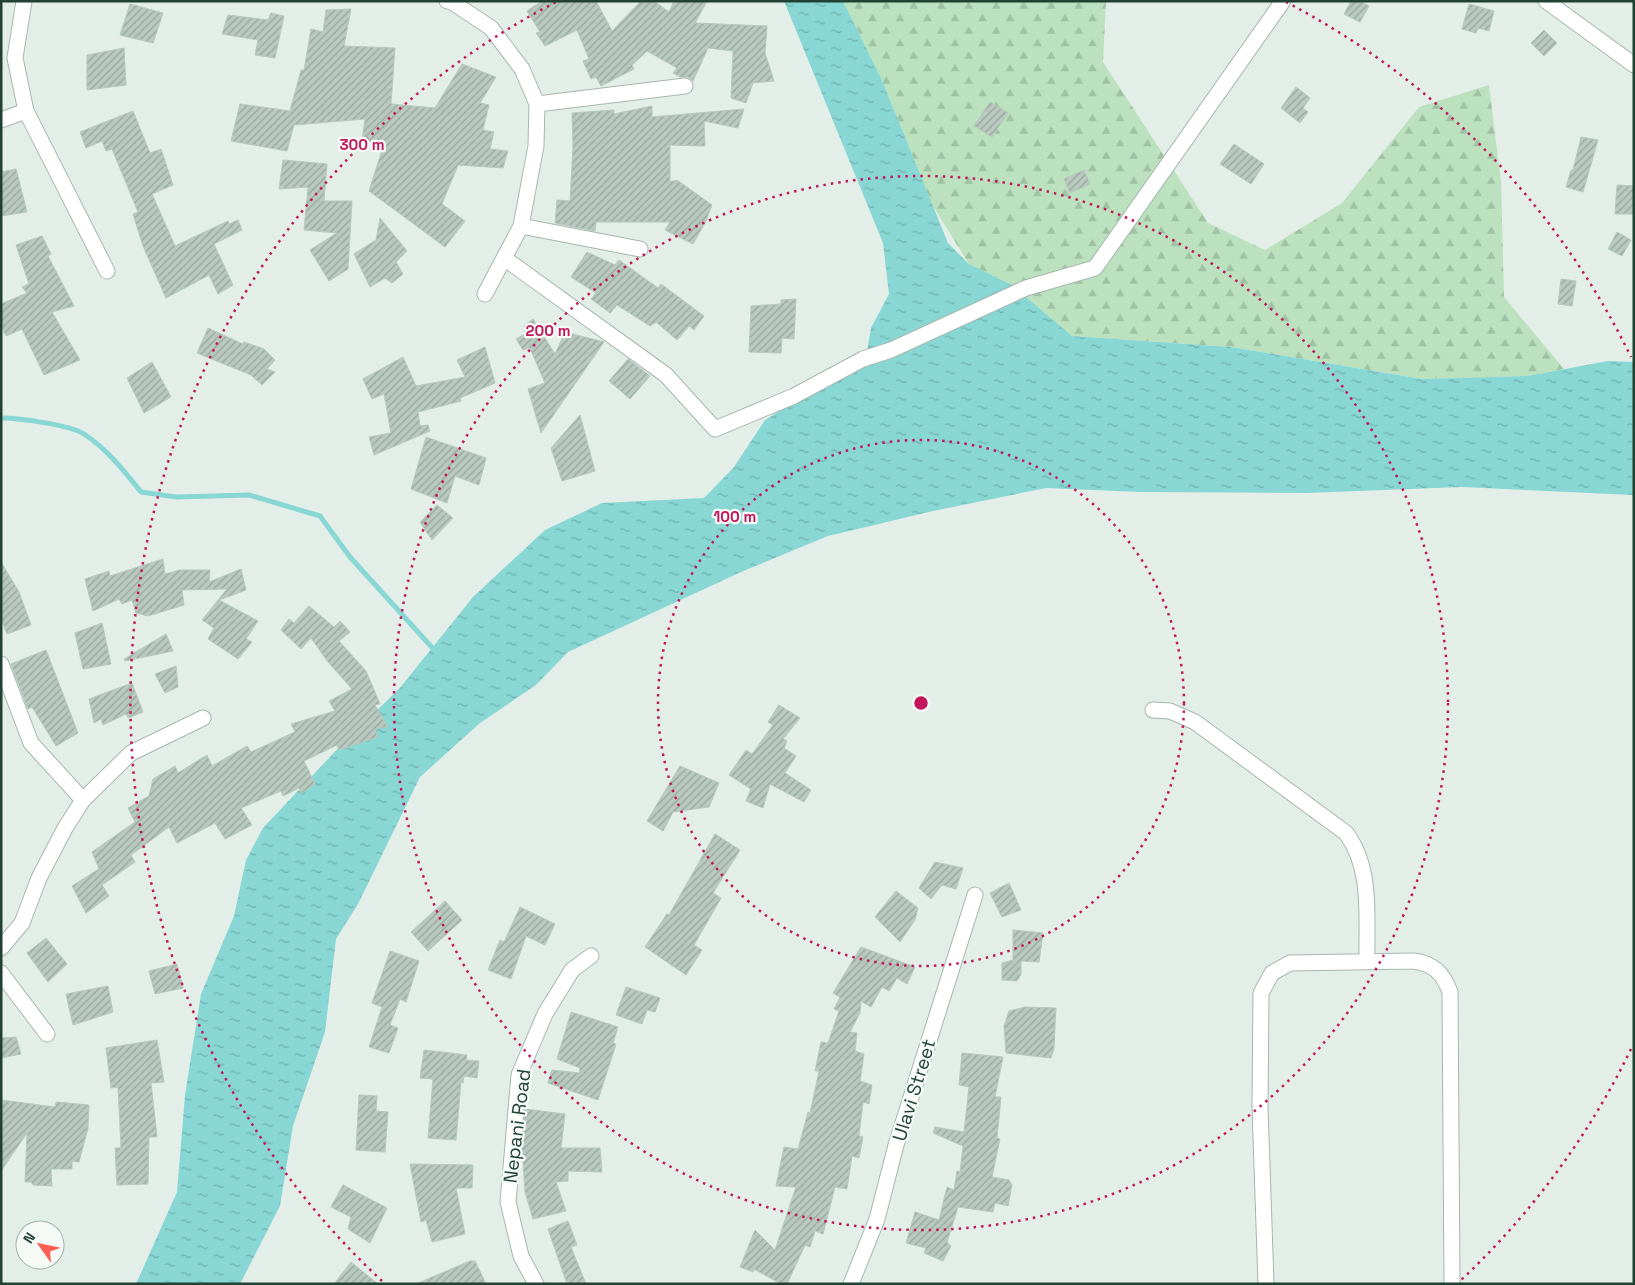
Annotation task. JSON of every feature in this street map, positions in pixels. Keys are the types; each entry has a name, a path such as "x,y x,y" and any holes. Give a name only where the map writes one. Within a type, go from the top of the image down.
{"street":[{"path":"24,1 15,58 26,111 107,271"},
{"path":"447,1 452,2 491,28 522,69 537,104 536,146 521,226 485,294"},
{"path":"504,258 666,375 715,429 794,396 863,359 890,350 1026,288 1095,268 1283,1"},
{"path":"1546,1 1634,65"},
{"path":"537,104 685,86"},
{"path":"1,120 26,111"},
{"path":"521,226 640,249"},
{"path":"1,664 31,743 83,800"},
{"path":"1153,710 1170,711 1195,722 1346,833 1359,854 1364,876 1367,961"},
{"path":"1,948 22,923 38,878 65,828 83,800 131,753 203,718"},
{"name":"Ulavi Street","path":"852,1284 877,1219 896,1145 974,895"},
{"name":"Nepani Road","path":"536,1284 521,1256 508,1202 519,1075 544,1014 572,970 591,956"},
{"path":"1266,1284 1260,1107 1261,993 1263,985 1272,973 1290,962 1367,961 1425,962 1443,976 1450,992 1452,1284"},
{"path":"1,973 47,1034"}],"green space":[{"path":"843,1 1106,1 1103,62 1208,223 1265,250 1342,203 1419,107 1489,85 1501,182 1504,297 1564,369 1527,376 1422,379 1231,347 1072,336 1012,285 969,264 931,203 881,78"}],"water":[{"path":"784,1 843,1 881,78 948,243 969,264 1012,285 1072,336 1231,347 1422,379 1527,376 1608,361 1634,362 1634,495 1462,487 1306,493 1140,492 1046,488 933,511 828,536 741,572 568,652 536,685 480,723 420,777 358,904 336,939 325,1032 293,1126 280,1206 240,1284 136,1284 177,1192 185,1095 201,994 234,916 246,860 263,828 344,742 399,689 473,597 545,530 602,503 704,498 734,467 765,420 866,357 871,328 889,294 883,243"}],"building":[{"path":"542,1 596,1 612,31 641,1 654,1 669,12 674,1 707,1 695,23 767,26 765,53 774,81 753,83 746,103 731,98 733,51 708,48 693,81 688,77 680,77 673,73 677,68 647,51 632,65 634,69 601,86 596,77 591,79 583,61 589,59 577,30 545,46 536,33 540,32 527,11"},
{"path":"1351,1 1359,1 1369,6 1360,22 1344,14"},
{"path":"130,4 163,13 153,43 120,35"},
{"path":"1469,4 1494,11 1489,31 1478,28 1476,33 1462,29"},
{"path":"351,9 344,46 395,48 391,104 435,108 462,64 496,77 480,103 489,105 483,130 494,132 490,149 508,151 503,168 458,165 442,204 465,221 445,247 369,191 384,144 362,140 365,119 294,125 287,151 231,141 240,104 290,111 301,70 304,70 311,29 323,32 326,10"},
{"path":"271,13 284,16 275,58 255,55 258,40 222,34 228,15 268,20"},
{"path":"1544,30 1557,43 1544,56 1531,43"},
{"path":"124,48 126,85 87,90 87,55"},
{"path":"1296,87 1310,98 1303,108 1308,112 1300,123 1281,108"},
{"path":"990,102 1008,113 992,137 974,126"},
{"path":"652,106 652,117 744,109 738,128 704,121 705,146 670,145 670,182 677,180 712,205 706,221 693,244 665,230 670,222 596,222 595,231 555,223 557,200 570,201 573,147 572,113 614,110 614,114"},
{"path":"133,111 150,153 161,149 173,185 152,194 175,246 228,221 229,224 238,220 242,230 214,244 233,285 218,294 209,275 166,298 143,246 133,214 138,212 112,149 106,151 102,141 86,148 80,132"},
{"path":"1581,137 1598,140 1583,192 1566,187 1571,170 1573,170"},
{"path":"1234,144 1264,164 1251,184 1220,164"},
{"path":"283,160 327,164 324,201 352,201 348,269 329,281 310,250 337,233 304,230 308,187 279,189"},
{"path":"16,169 27,212 1,216 1,172"},
{"path":"1084,170 1090,184 1070,193 1064,179"},
{"path":"1617,185 1634,186 1634,214 1615,214"},
{"path":"380,218 407,251 396,262 403,274 392,283 385,278 370,287 354,254 376,240"},
{"path":"1617,232 1631,240 1622,256 1608,249"},
{"path":"42,236 51,254 48,256 74,306 52,312 80,360 44,375 22,329 6,336 1,326 1,304 27,293 22,287 29,284 16,245"},
{"path":"587,252 615,265 619,260 658,288 661,284 704,316 694,330 689,326 677,340 656,322 650,326 617,305 610,313 591,299 596,293 571,277"},
{"path":"1561,279 1576,281 1572,306 1558,304"},
{"path":"796,299 794,339 782,338 781,353 749,352 751,306 781,304 781,300"},
{"path":"533,319 555,354 565,332 604,342 541,433 528,389 545,383 530,348 523,350 516,339 525,334 524,326"},
{"path":"208,328 243,344 244,342 264,349 275,360 267,369 275,372 262,385 251,375 197,353"},
{"path":"485,347 495,383 460,398 461,401 418,412 420,426 428,425 430,431 374,455 369,437 391,433 384,394 372,399 363,379 403,357 416,386 465,377 457,360"},
{"path":"628,359 650,376 630,399 609,381"},
{"path":"152,362 171,397 144,413 127,378"},
{"path":"580,415 595,471 562,481 551,448"},
{"path":"426,437 486,458 479,485 455,476 447,503 411,489"},
{"path":"437,505 453,518 432,540 420,522"},
{"path":"163,559 165,574 180,570 210,570 209,582 241,569 246,590 219,600 258,621 246,639 252,642 238,659 208,639 214,628 202,620 227,589 182,590 184,605 148,616 136,613 132,600 122,604 119,599 93,611 85,579 109,571 110,576"},
{"path":"1,562 19,592 31,625 7,634 1,618"},
{"path":"309,606 334,627 340,621 350,632 339,641 366,671 380,704 375,705 388,727 375,729 378,737 339,750 337,745 304,761 315,784 301,794 299,788 283,796 281,791 241,808 252,825 225,839 215,823 177,843 169,827 131,855 135,862 102,885 109,896 86,913 72,886 99,869 92,852 135,822 128,808 149,796 153,779 175,766 178,773 207,755 212,766 247,746 251,752 295,732 291,724 335,711 329,701 352,689 328,662 311,638 301,649 281,630 289,619 294,623"},
{"path":"102,623 111,664 83,669 75,633"},
{"path":"166,634 173,651 125,661 124,659"},
{"path":"46,650 78,733 56,746 32,707 28,709 11,664"},
{"path":"176,666 178,687 165,693 155,674"},
{"path":"132,683 143,712 128,718 126,714 103,725 101,719 94,723 89,699"},
{"path":"779,705 800,718 783,739 787,741 784,748 796,756 785,773 811,790 804,802 770,784 763,808 746,801 751,789 729,775 746,750 752,754 773,725 768,722"},
{"path":"680,766 719,783 709,807 673,812 663,831 647,821"},
{"path":"715,834 740,850 713,893 721,898 694,945 702,950 686,975 645,947 667,914 669,915"},
{"path":"935,862 963,868 956,889 942,885 931,899 919,888"},
{"path":"1009,883 1021,910 1002,917 990,893"},
{"path":"896,891 918,908 915,920 900,942 875,917"},
{"path":"445,901 462,920 428,951 411,932"},
{"path":"520,907 555,924 545,945 526,936 511,979 488,970 500,940 504,942"},
{"path":"1013,930 1043,933 1039,962 1021,961 1021,974 1017,981 1002,980 1002,963 1013,960"},
{"path":"46,938 67,964 48,982 27,953"},
{"path":"861,947 915,967 907,984 897,978 889,991 882,987 871,1007 861,1001 860,1013 850,1032 857,1033 855,1051 864,1054 860,1081 872,1085 869,1104 863,1102 859,1136 863,1137 859,1158 852,1156 847,1189 835,1187 823,1234 815,1231 810,1247 805,1245 787,1284 781,1284 754,1269 753,1272 740,1267 755,1230 775,1250 796,1187 776,1186 784,1147 798,1149 808,1112 810,1113 819,1071 815,1071 821,1042 828,1043 839,1011 834,1009 840,997 833,993"},
{"path":"390,951 419,961 406,1002 400,999 390,1025 398,1028 389,1053 369,1047 382,1007 372,1003"},
{"path":"177,964 183,988 155,994 149,971"},
{"path":"108,986 113,1012 73,1025 66,994"},
{"path":"626,987 660,998 655,1012 647,1010 642,1024 616,1015"},
{"path":"1025,1007 1056,1008 1054,1048 1051,1058 1006,1053 1004,1026 1009,1011"},
{"path":"571,1012 618,1027 613,1043 616,1044 598,1100 548,1083 552,1070 579,1073 580,1068 557,1059"},
{"path":"16,1037 21,1054 1,1058 1,1038"},
{"path":"157,1040 164,1082 151,1083 157,1137 149,1137 148,1184 117,1185 115,1148 121,1148 118,1087 111,1088 106,1048"},
{"path":"424,1050 467,1055 466,1060 479,1061 477,1078 464,1076 463,1083 461,1082 456,1140 428,1138 433,1079 420,1078"},
{"path":"962,1053 1003,1057 995,1097 1001,1097 997,1138 1000,1139 992,1177 1009,1180 1012,1185 1008,1206 995,1203 993,1212 958,1207 947,1242 951,1246 943,1261 924,1253 926,1248 906,1243 915,1212 939,1220 947,1187 954,1190 957,1171 960,1172 963,1146 933,1133 935,1127 964,1132 969,1087 959,1085"},
{"path":"359,1095 377,1096 376,1111 388,1112 385,1152 356,1150"},
{"path":"1,1100 55,1107 56,1102 89,1105 88,1128 79,1162 72,1161 72,1169 51,1169 52,1186 33,1185 31,1182 25,1182 27,1133 1,1171"},
{"path":"525,1109 565,1114 561,1148 600,1148 602,1172 568,1171 568,1181 556,1182 566,1211 533,1219 525,1192 522,1145"},
{"path":"410,1164 473,1165 472,1188 456,1188 465,1234 432,1242 426,1220 421,1222"},
{"path":"343,1185 387,1208 370,1243 348,1229 351,1217 331,1207"},
{"path":"568,1221 577,1245 571,1247 586,1284 567,1284 548,1229"},
{"path":"470,1261 475,1261 486,1284 416,1284"},
{"path":"351,1262 378,1284 334,1284"}],"waterway":[{"path":"1,418 56,425 84,434 108,453 141,492 176,497 249,495 320,516 350,557 437,653"}]}
